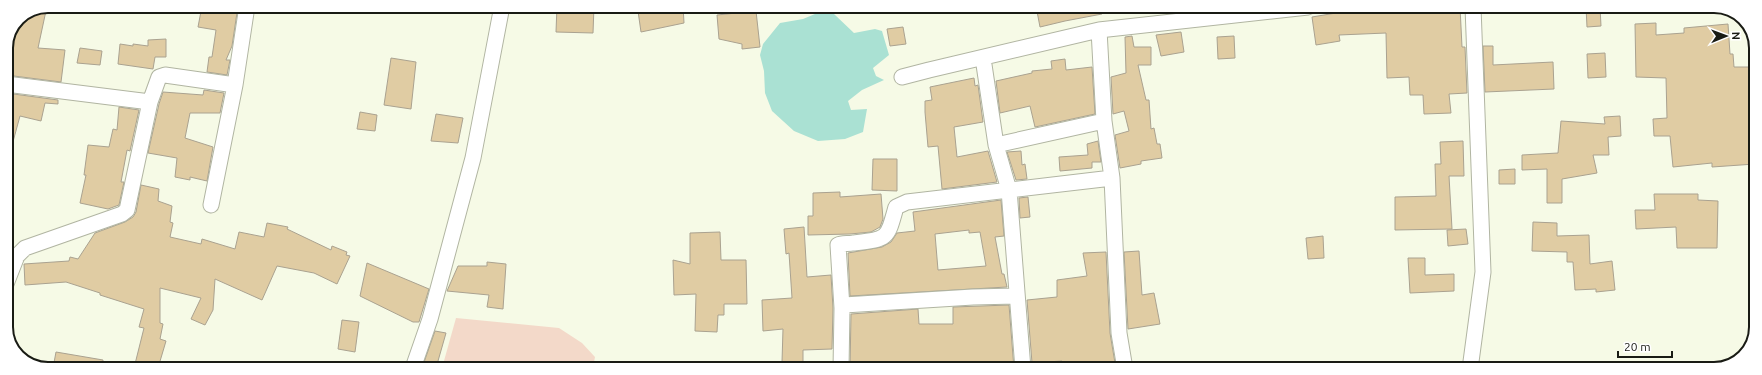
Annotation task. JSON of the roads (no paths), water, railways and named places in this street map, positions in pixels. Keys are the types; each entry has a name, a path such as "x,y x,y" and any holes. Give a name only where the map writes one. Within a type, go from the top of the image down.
{"street":[{"path":"211,205 235,85 246,13"},
{"path":"415,362 430,319 473,158 501,13"},
{"path":"902,77 1099,30 1253,13"},
{"path":"1471,362 1483,272 1473,13"},
{"path":"1099,30 1104,121 1112,178 1120,333 1125,362"},
{"path":"983,58 996,145 1009,190 1016,296 1022,362"},
{"path":"13,266 17,256 25,248 122,214 127,210 150,102 159,78 165,75 235,85"},
{"path":"13,85 150,102"},
{"path":"996,145 1104,121"},
{"path":"841,362 842,308 838,245 874,241 885,236 890,228 896,207 907,202 1112,178"},
{"path":"842,308 844,305 857,304 1016,296"}],"water":[{"path":"815,14 834,14 854,33 875,29 882,31 889,55 873,68 876,76 884,80 862,90 848,101 851,110 867,109 863,132 845,139 818,141 794,131 772,111 765,93 764,71 760,55 763,44 780,23 803,19"}]}
